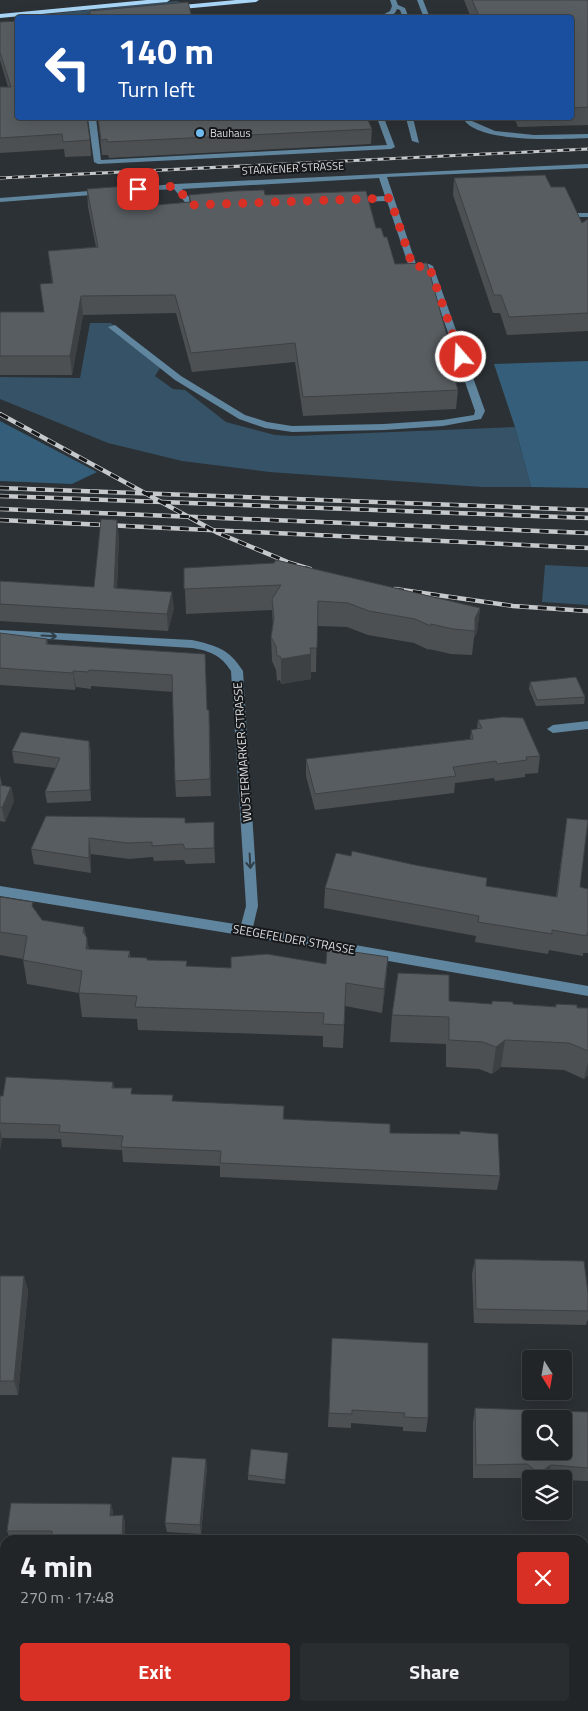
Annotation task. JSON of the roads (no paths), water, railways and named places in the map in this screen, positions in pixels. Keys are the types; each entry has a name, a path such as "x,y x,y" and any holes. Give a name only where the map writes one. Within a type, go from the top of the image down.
{"main road":[{"path":"0,16 167,0"},
{"path":"160,9 199,3 256,0"}],"street":[{"path":"420,0 426,15"},
{"path":"386,15 393,12 394,3 403,9 405,15"},
{"path":"92,120 98,162 391,147 381,120"},
{"path":"410,120 416,141"},
{"path":"468,120 493,133 534,137 588,136"},
{"name":"STAAKENER STRASSE","path":"120,190 382,175 588,166"},
{"path":"112,327 178,378 242,417 265,426 292,429 384,427 443,423 478,417 480,411 429,266 413,267 382,175"},
{"path":"175,186 192,205 211,205"},
{"path":"0,200 111,191"},
{"path":"340,200 390,198"},
{"path":"576,215 588,215"},
{"name":"WUSTERMARKER STRASSE","path":"0,633 192,644 216,649 229,657 236,671 250,855 252,906 246,931"},
{"path":"553,729 588,725"},
{"name":"SEEGEFELDER STRASSE","path":"0,891 246,931 588,991"}],"railway":[{"path":"0,178 588,149"},
{"path":"0,414 146,493"},
{"path":"0,488 146,493"},
{"path":"146,493 588,510"},
{"path":"146,493 161,502"},
{"path":"0,496 161,502"},
{"path":"161,502 588,518"},
{"path":"161,502 188,517"},
{"path":"0,509 188,517"},
{"path":"188,517 588,533"},
{"path":"188,517 213,530"},
{"path":"0,520 213,530"},
{"path":"213,530 588,548"},
{"path":"213,530 290,563 310,569"},
{"path":"395,589 513,606 588,611"}],"place":[{"name":"Bauhaus","path":"200,133"}]}
